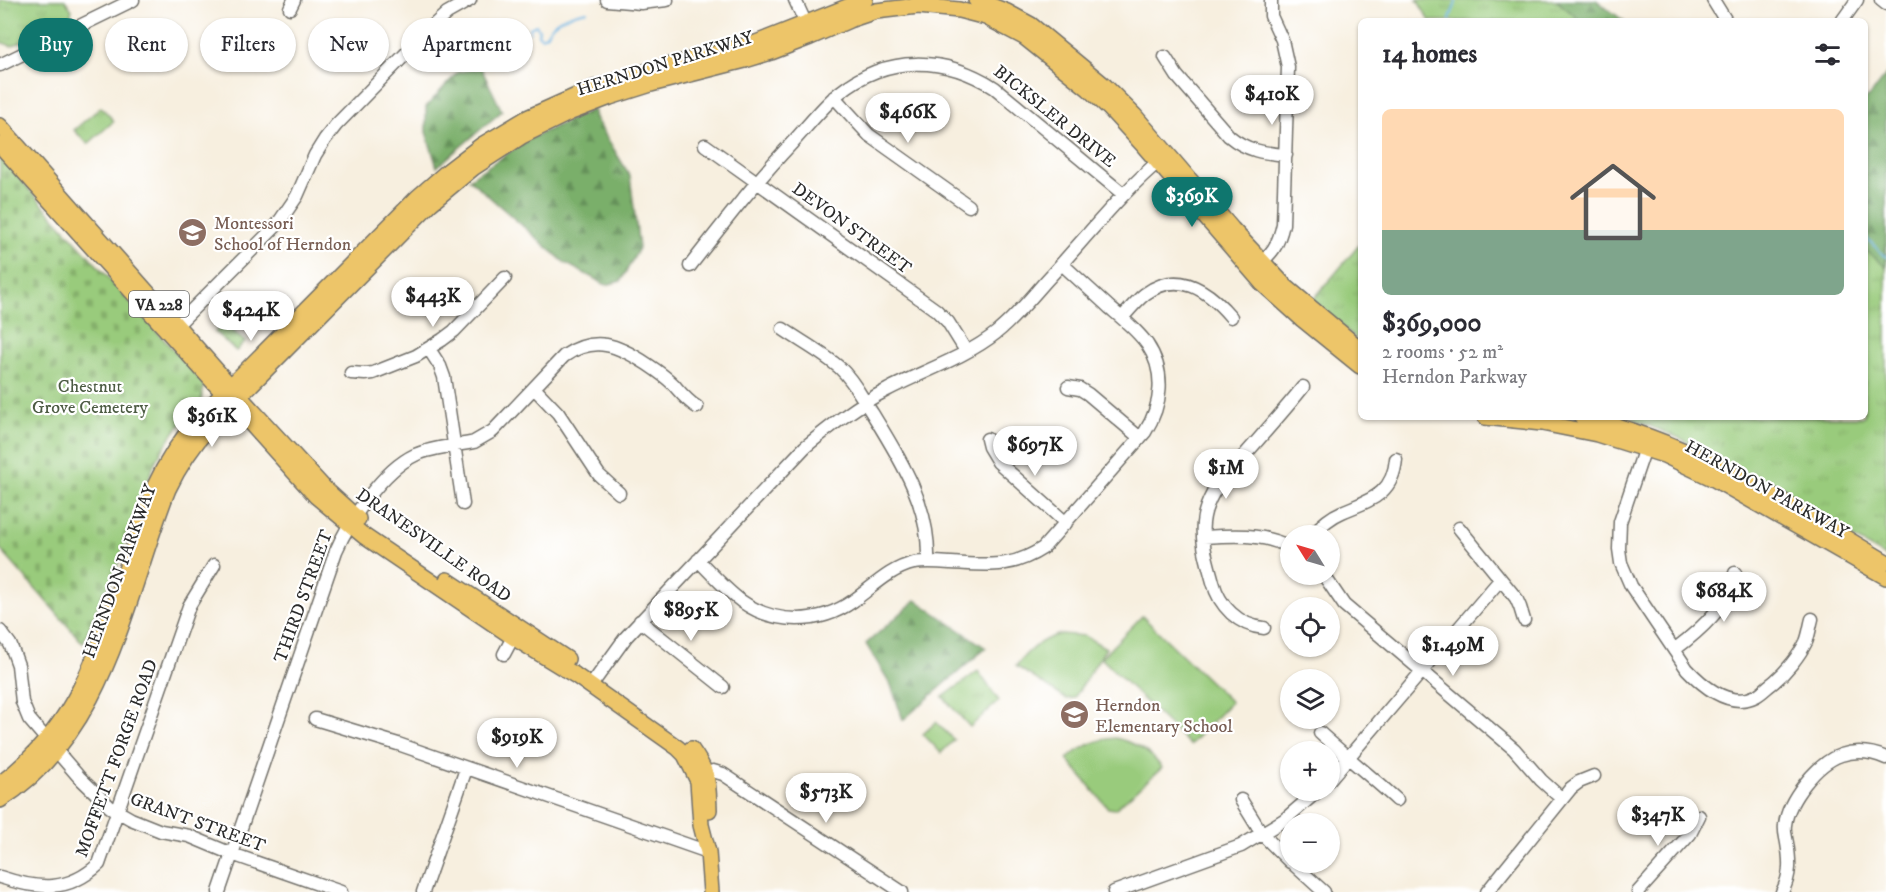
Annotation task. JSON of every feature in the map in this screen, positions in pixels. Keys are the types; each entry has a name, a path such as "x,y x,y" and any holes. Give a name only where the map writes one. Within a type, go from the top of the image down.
{"main road":[{"name":"HERNDON PARKWAY","path":"231,395 428,188 459,162 494,138 530,117 594,88 654,69 756,43 865,0"},
{"name":"HERNDON PARKWAY","path":"976,0 1007,12 1042,33 1115,95 1163,157 1293,311 1358,364"},
{"name":"HERNDON PARKWAY","path":"0,800 27,780 51,745 89,673 154,488 166,463 190,428 231,395 431,203 473,168 522,136 610,97 765,54 862,15 890,8 927,3 973,13 1000,23 1024,37 1098,98 1163,157"},
{"name":"DRANESVILLE ROAD","path":"0,126 231,395 325,489 351,520 513,637 575,675 593,682"},
{"name":"DRANESVILLE ROAD","path":"0,145 173,329"},
{"name":"HERNDON PARKWAY","path":"1257,266 1358,347"},
{"name":"HERNDON PARKWAY","path":"1514,420 1648,442 1715,464 1886,562"},
{"name":"HERNDON PARKWAY","path":"1595,420 1628,428 1676,460 1714,479 1886,577"},
{"name":"DRANESVILLE ROAD","path":"351,520 593,682 678,748 704,780"},
{"name":"HERNDON PARKWAY","path":"0,784 33,756 51,745"},
{"path":"704,780 701,825 708,852 711,892"}],"street":[{"path":"0,65 133,0"},
{"path":"173,329 277,225 297,196 315,155 336,125 435,24 470,0"},
{"path":"607,0 640,3 667,0"},
{"path":"795,0 806,24"},
{"path":"1257,266 1272,253 1278,244 1283,224 1288,67 1282,40 1272,16 1271,0"},
{"path":"1713,0 1724,18"},
{"path":"1844,18 1857,0"},
{"path":"1881,0 1886,4"},
{"path":"1166,57 1177,76 1237,143 1257,152 1286,155"},
{"name":"BICKSLER DRIVE","path":"690,266 756,182 834,97 863,78 909,64 934,64 966,72 995,88 1124,194"},
{"path":"834,97 869,135 969,206"},
{"name":"DEVON STREET","path":"705,145 936,310 948,322 966,351"},
{"path":"593,682 640,621 798,454 826,429 865,402 993,335 1062,264 1124,194 1163,157"},
{"path":"698,560 742,602 767,614 796,619 818,617 847,606 892,571 915,563 928,561 989,566 1022,560 1043,548 1140,438 1156,411 1160,388 1160,377 1148,345 1122,318 1062,264"},
{"path":"351,373 373,373 429,349 454,331 505,278"},
{"path":"1122,318 1143,295 1152,289 1171,284 1192,285 1202,290 1220,304 1231,317"},
{"path":"783,329 842,369 865,402 909,474 924,516 928,540 928,561"},
{"name":"THIRD STREET","path":"219,892 336,550 351,520 388,477 405,461 427,451 474,442 493,431 564,357 572,351 592,344 623,349 633,355 664,376 697,407"},
{"path":"429,349 444,377 463,504"},
{"path":"1068,387 1080,389 1088,394 1140,438"},
{"path":"1264,628 1243,622 1232,614 1219,598 1214,587 1203,537 1204,514 1213,492 1303,387"},
{"path":"534,388 558,413 599,475 619,493"},
{"path":"987,439 998,462 1066,523"},
{"path":"1648,442 1620,522 1619,549 1623,569 1631,586 1695,678 1722,696 1740,699 1755,697 1781,676 1795,658 1806,642 1812,619"},
{"path":"1323,525 1330,518 1363,504 1383,491 1393,476 1396,459"},
{"path":"1459,528 1516,598 1524,620"},
{"path":"1203,537 1260,536 1280,543"},
{"name":"MOFFETT FORGE ROAD","path":"0,877 46,891 56,891 76,886 85,880 99,864 189,606 214,565"},
{"path":"1674,650 1697,631 1726,598 1735,573"},
{"path":"1340,768 1500,580"},
{"path":"1331,585 1344,604 1514,749 1541,780 1562,799"},
{"path":"640,621 723,687"},
{"name":"GRANT STREET","path":"0,631 15,654 25,712 36,730 99,798 118,812 161,831 189,836 232,854 341,892"},
{"path":"504,654 513,637"},
{"path":"315,718 377,737 708,852"},
{"path":"1320,733 1397,800"},
{"path":"1782,892 1788,879 1790,866 1785,824 1796,795 1822,768 1840,755 1863,753 1886,758"},
{"path":"423,892 466,769"},
{"path":"704,780 713,771 733,781 902,892"},
{"path":"1487,892 1571,788 1593,776"},
{"path":"1241,800 1262,834 1280,852"},
{"path":"1114,892 1226,852 1262,834 1284,820 1306,801"},
{"path":"1638,892 1690,834 1699,816"},
{"path":"1302,873 1324,892"}],"green space":[{"path":"0,0 65,0 72,10 70,18 18,18 18,43 12,46 0,42"},
{"path":"1417,0 1582,0 1604,18 1428,18"},
{"path":"1556,0 1596,0 1620,18 1577,18"},
{"path":"458,72 483,72 502,111 437,167 426,132 426,107"},
{"path":"1886,75 1886,267 1868,252 1868,97"},
{"path":"101,107 114,121 88,144 74,130"},
{"path":"593,109 595,118 630,176 639,248 621,281 606,285 565,263 469,179 529,139"},
{"path":"1868,123 1886,168 1886,557 1684,440 1635,420 1868,420"},
{"name":"Chestnut Grove Cemetery","path":"0,157 204,384 201,402 174,432 156,460 112,582 103,593 83,643 0,549"},
{"path":"1358,246 1358,340 1312,301"},
{"path":"225,323 245,342 236,351 215,332"},
{"path":"916,600 986,648 903,720 891,685 866,644"},
{"path":"1142,616 1231,702 1190,745 1101,658"},
{"path":"1061,634 1085,636 1106,648 1074,698 1066,699 1016,666 1036,646"},
{"path":"978,671 999,701 970,727 943,697"},
{"path":"936,722 954,740 941,753 923,734"},
{"path":"1116,738 1142,749 1162,768 1115,809 1108,808 1067,759 1090,744"}],"waterway":[{"path":"1450,18 1456,0"},
{"path":"533,26 536,25 541,37 563,18 587,11"},
{"path":"1868,240 1886,257"}],"place":[{"name":"Montessori School of Herndon","path":"193,233"},
{"name":"Herndon Elementary School","path":"1074,715"}]}
